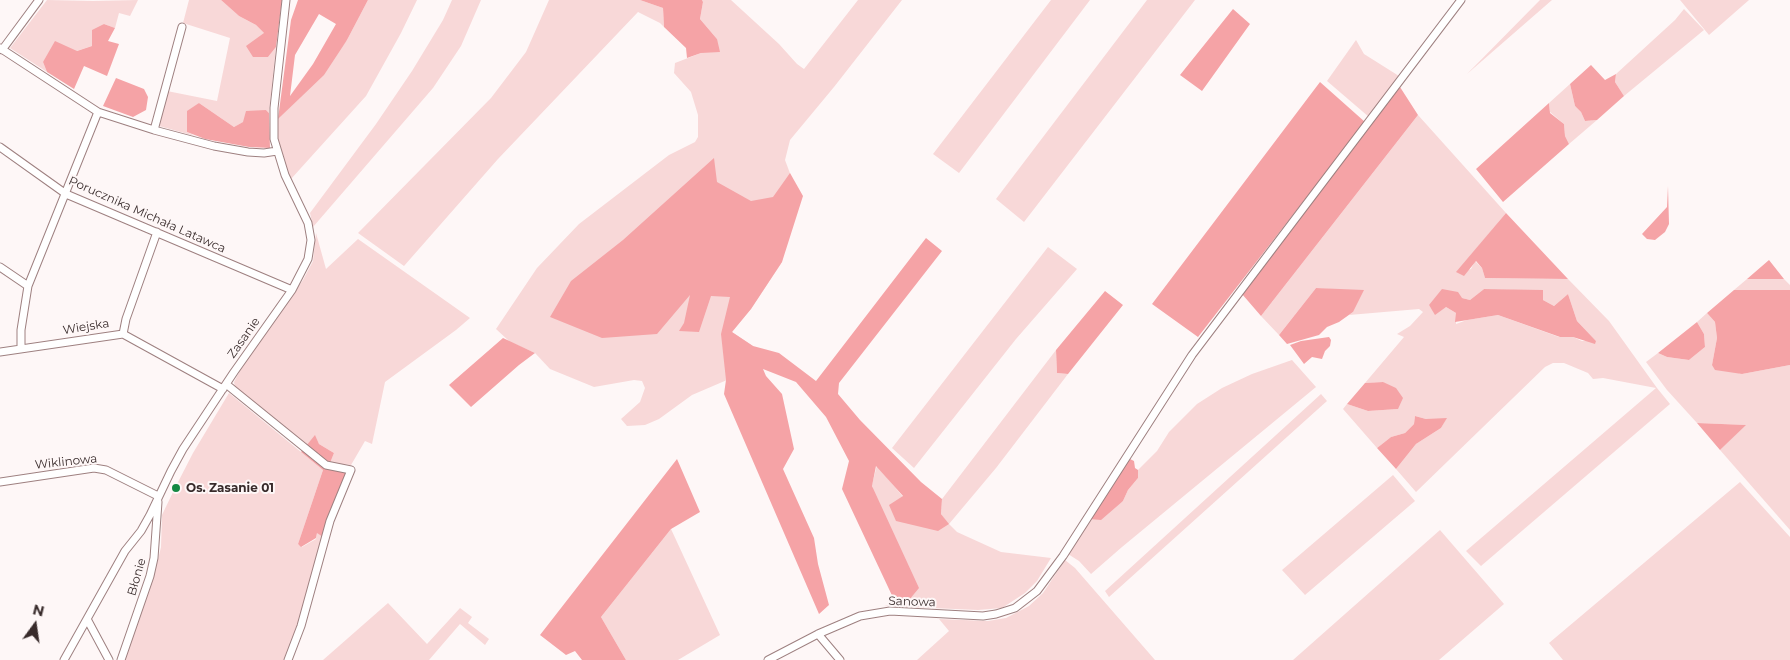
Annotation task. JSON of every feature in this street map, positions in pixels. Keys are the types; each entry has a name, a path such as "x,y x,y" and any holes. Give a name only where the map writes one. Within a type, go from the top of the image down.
{"street":[{"path":"39,0 1,49 98,112 154,130 231,149 264,153 277,151"},
{"name":"Zasanie","path":"64,660 125,551 150,515 183,448 292,290 308,259 310,231 303,211 285,175 274,139 274,108 286,0"},
{"name":"Sanowa","path":"768,660 843,622 873,613 890,611 983,616 1006,612 1025,601 1044,583 1190,357 1462,0"},
{"path":"154,130 182,26"},
{"path":"21,349 21,330 28,286 98,112"},
{"name":"Porucznika Michała Latawca","path":"0,148 66,194 292,290"},
{"path":"123,334 126,319 157,232"},
{"path":"0,267 28,286"},
{"name":"Wiejska","path":"0,352 123,334 224,386 326,465 351,470 330,522 301,626 288,660"},
{"name":"Wiklinowa","path":"0,482 94,468 106,470 158,496"},
{"name":"Błonie","path":"121,660 150,576 154,558 158,496"},
{"path":"87,619 109,660"},
{"path":"818,634 840,660"}],"shaded area":[{"path":"47,0 138,0 130,16 119,13 115,28 104,24 92,46 43,62 47,72 10,48"},
{"path":"189,0 221,0 239,16 256,25 264,33 268,57 276,47 269,113 266,110 234,127 199,103 187,132 195,136 159,126 167,91 217,101 230,38 183,23"},
{"path":"221,0 282,0 276,47 268,57 253,57 246,46 264,33 256,25 239,16"},
{"path":"298,0 368,0 347,40 324,75 278,119 291,20","holes":["319,14 336,24 313,64 290,96 295,55"]},
{"path":"368,0 417,0 366,96 291,179 278,139 278,119 304,92 347,40"},
{"path":"452,0 481,0 461,46 433,88 313,227 310,213 376,124 412,71 443,20"},
{"path":"549,0 640,0 663,8 664,27 638,12 498,159 404,266 358,233 491,98 526,52"},
{"path":"640,0 702,0 700,19 717,39 720,52 701,53 687,58 686,48 664,27 663,8"},
{"path":"702,0 731,0 804,69 858,0 902,0 790,140 785,160 794,184 782,262 751,309 732,332 753,346 734,377 692,395 659,419 645,425 627,426 621,419 640,402 645,388 642,381 634,380 594,387 550,369 535,353 510,342 496,329 537,268 579,224 669,155 695,142 698,137 698,115 691,92 674,73 675,63 701,53 717,39 700,19"},
{"path":"1051,0 1090,0 959,173 933,154"},
{"path":"1147,0 1195,0 1024,222 996,199"},
{"path":"1540,0 1552,0 1467,74"},
{"path":"1680,0 1749,0 1709,35"},
{"path":"1233,9 1250,24 1202,91 1180,75"},
{"path":"1684,9 1704,30 1624,96 1615,82 1616,74 1675,20"},
{"path":"104,24 115,28 108,41 119,44 107,76 84,66 74,89 47,72 43,62 55,41 77,51 92,46 92,30"},
{"path":"1356,40 1364,54 1399,76 1369,117 1327,81"},
{"path":"1591,65 1605,80 1616,74 1615,82 1624,96 1597,120 1585,121 1581,112 1575,106 1570,84"},
{"path":"116,78 144,89 148,97 146,110 133,117 103,106"},
{"path":"1320,82 1365,122 1198,337 1152,304"},
{"path":"1570,84 1575,106 1581,112 1585,121 1597,120 1569,144 1565,136 1564,124 1550,112 1549,103"},
{"path":"1400,87 1418,115 1261,316 1242,294"},
{"path":"199,103 234,127 243,122 246,111 266,110 269,113 270,148 249,147 205,139 187,132 187,111"},
{"path":"1549,103 1550,113 1564,124 1565,136 1569,144 1503,202 1476,169"},
{"path":"1418,115 1506,213 1457,272 1471,269 1475,261 1482,268 1485,278 1568,279 1609,321 1670,404 1481,566 1466,551 1656,388 1603,378 1593,379 1588,373 1564,363 1553,363 1545,367 1416,492 1396,469 1416,444 1441,428 1446,419 1426,419 1415,416 1414,424 1405,433 1391,437 1377,448 1343,409 1347,404 1368,411 1398,409 1383,382 1365,383 1404,337 1397,334 1410,326 1423,312 1419,309 1349,315 1353,312 1331,289 1316,288 1279,335 1261,316","holes":["1484,289 1543,291 1543,300 1554,306 1568,294 1577,321 1596,341 1582,341 1573,337 1559,337 1498,315 1467,320 1456,324 1456,313 1446,307 1432,309 1429,305 1462,298 1470,300"]},
{"path":"714,158 717,182 751,201 773,197 790,173 803,196 782,262 751,309 732,332 753,346 779,353 816,381 926,238 942,251 839,383 838,394 860,420 921,482 942,499 941,514 949,524 938,531 896,521 889,505 903,496 876,466 872,486 919,588 909,600 896,604 842,489 849,461 826,417 796,382 763,369 766,376 782,394 794,449 783,469 814,538 818,564 829,605 819,614 724,394 726,380 721,334 730,297 711,296 699,332 679,331 684,323 690,295 657,334 602,338 550,317 571,281 623,240"},
{"path":"1668,186 1669,224 1665,232 1655,240 1647,239 1642,234 1667,207"},
{"path":"1506,213 1568,279 1485,278 1482,268 1476,261 1464,276 1456,272"},
{"path":"316,233 326,269 358,239 470,318 385,382 372,444 365,441 351,465 330,463 334,453 319,444 315,436 306,446 235,388 234,382 244,363 303,280 313,261"},
{"path":"1048,247 1077,269 1016,339 914,468 892,448"},
{"path":"1769,260 1784,279 1747,279"},
{"path":"1747,279 1784,279 1790,285 1790,290 1734,290"},
{"path":"1316,288 1364,290 1353,312 1339,322 1327,327 1319,335 1287,344 1279,335"},
{"path":"1442,289 1458,292 1462,298 1470,300 1484,289 1543,290 1543,300 1554,306 1568,294 1577,321 1596,341 1595,344 1573,337 1560,337 1498,315 1455,322 1456,313 1446,307 1435,315 1429,305"},
{"path":"1734,290 1790,290 1790,365 1742,374 1715,370 1712,365 1717,338 1715,322 1707,313"},
{"path":"1105,291 1123,305 1068,374 1057,373 1056,350"},
{"path":"1707,313 1715,322 1717,338 1712,365 1742,374 1790,365 1790,530 1720,450 1745,425 1697,423 1667,390 1646,362 1658,353 1667,357 1689,360 1705,347 1704,334 1697,322"},
{"path":"1697,322 1704,334 1705,347 1689,360 1667,357 1658,353"},
{"path":"1329,337 1331,340 1330,346 1325,351 1322,359 1312,357 1304,364 1290,345 1301,341"},
{"path":"503,338 535,353 471,407 449,385"},
{"path":"1056,350 1057,373 1068,374 996,468 949,524 957,532 1001,552 1051,558 1037,581 1025,593 1002,608 978,610 884,606 896,604 872,485 877,465 903,497 948,524 941,514 942,499"},
{"path":"1292,360 1316,387 1091,574 1079,561 1068,554 1090,519 1123,501 1128,490 1138,478 1138,470 1157,451 1169,432 1197,404 1222,388 1252,374"},
{"path":"1383,382 1396,388 1403,398 1398,409 1368,411 1347,404 1365,383"},
{"path":"229,393 323,470 298,544 302,547 316,539 317,532 323,537 298,626 285,660 125,660 155,572 161,547 162,515 174,490 178,487 176,486 193,453"},
{"path":"1321,394 1327,401 1109,597 1105,591"},
{"path":"1415,416 1426,419 1447,418 1441,428 1416,444 1396,469 1377,448 1391,437 1405,433 1414,424"},
{"path":"1697,423 1746,425 1720,450"},
{"path":"315,435 319,444 334,453 330,463 347,472 323,537 317,533 316,538 301,547 298,544 323,470 301,452"},
{"path":"1128,458 1134,461 1135,468 1138,470 1138,478 1128,490 1123,501 1101,520 1090,519"},
{"path":"677,459 700,512 671,529 601,617 626,660 582,660 575,651 566,655 540,635"},
{"path":"1393,475 1415,501 1305,595 1282,570"},
{"path":"1740,482 1790,537 1790,660 1563,660 1549,643"},
{"path":"671,529 720,635 678,660 626,660 601,617"},
{"path":"1440,530 1504,604 1439,660 1293,660"},
{"path":"1065,560 1075,568 1155,660 917,660 949,631 939,619 988,621 1006,618 1029,606 1043,593"},
{"path":"388,603 427,644 460,608 472,617 468,623 489,639 485,645 460,624 429,660 323,660"}],"place":[{"name":"Os. Zasanie 01","path":"176,488"}]}
